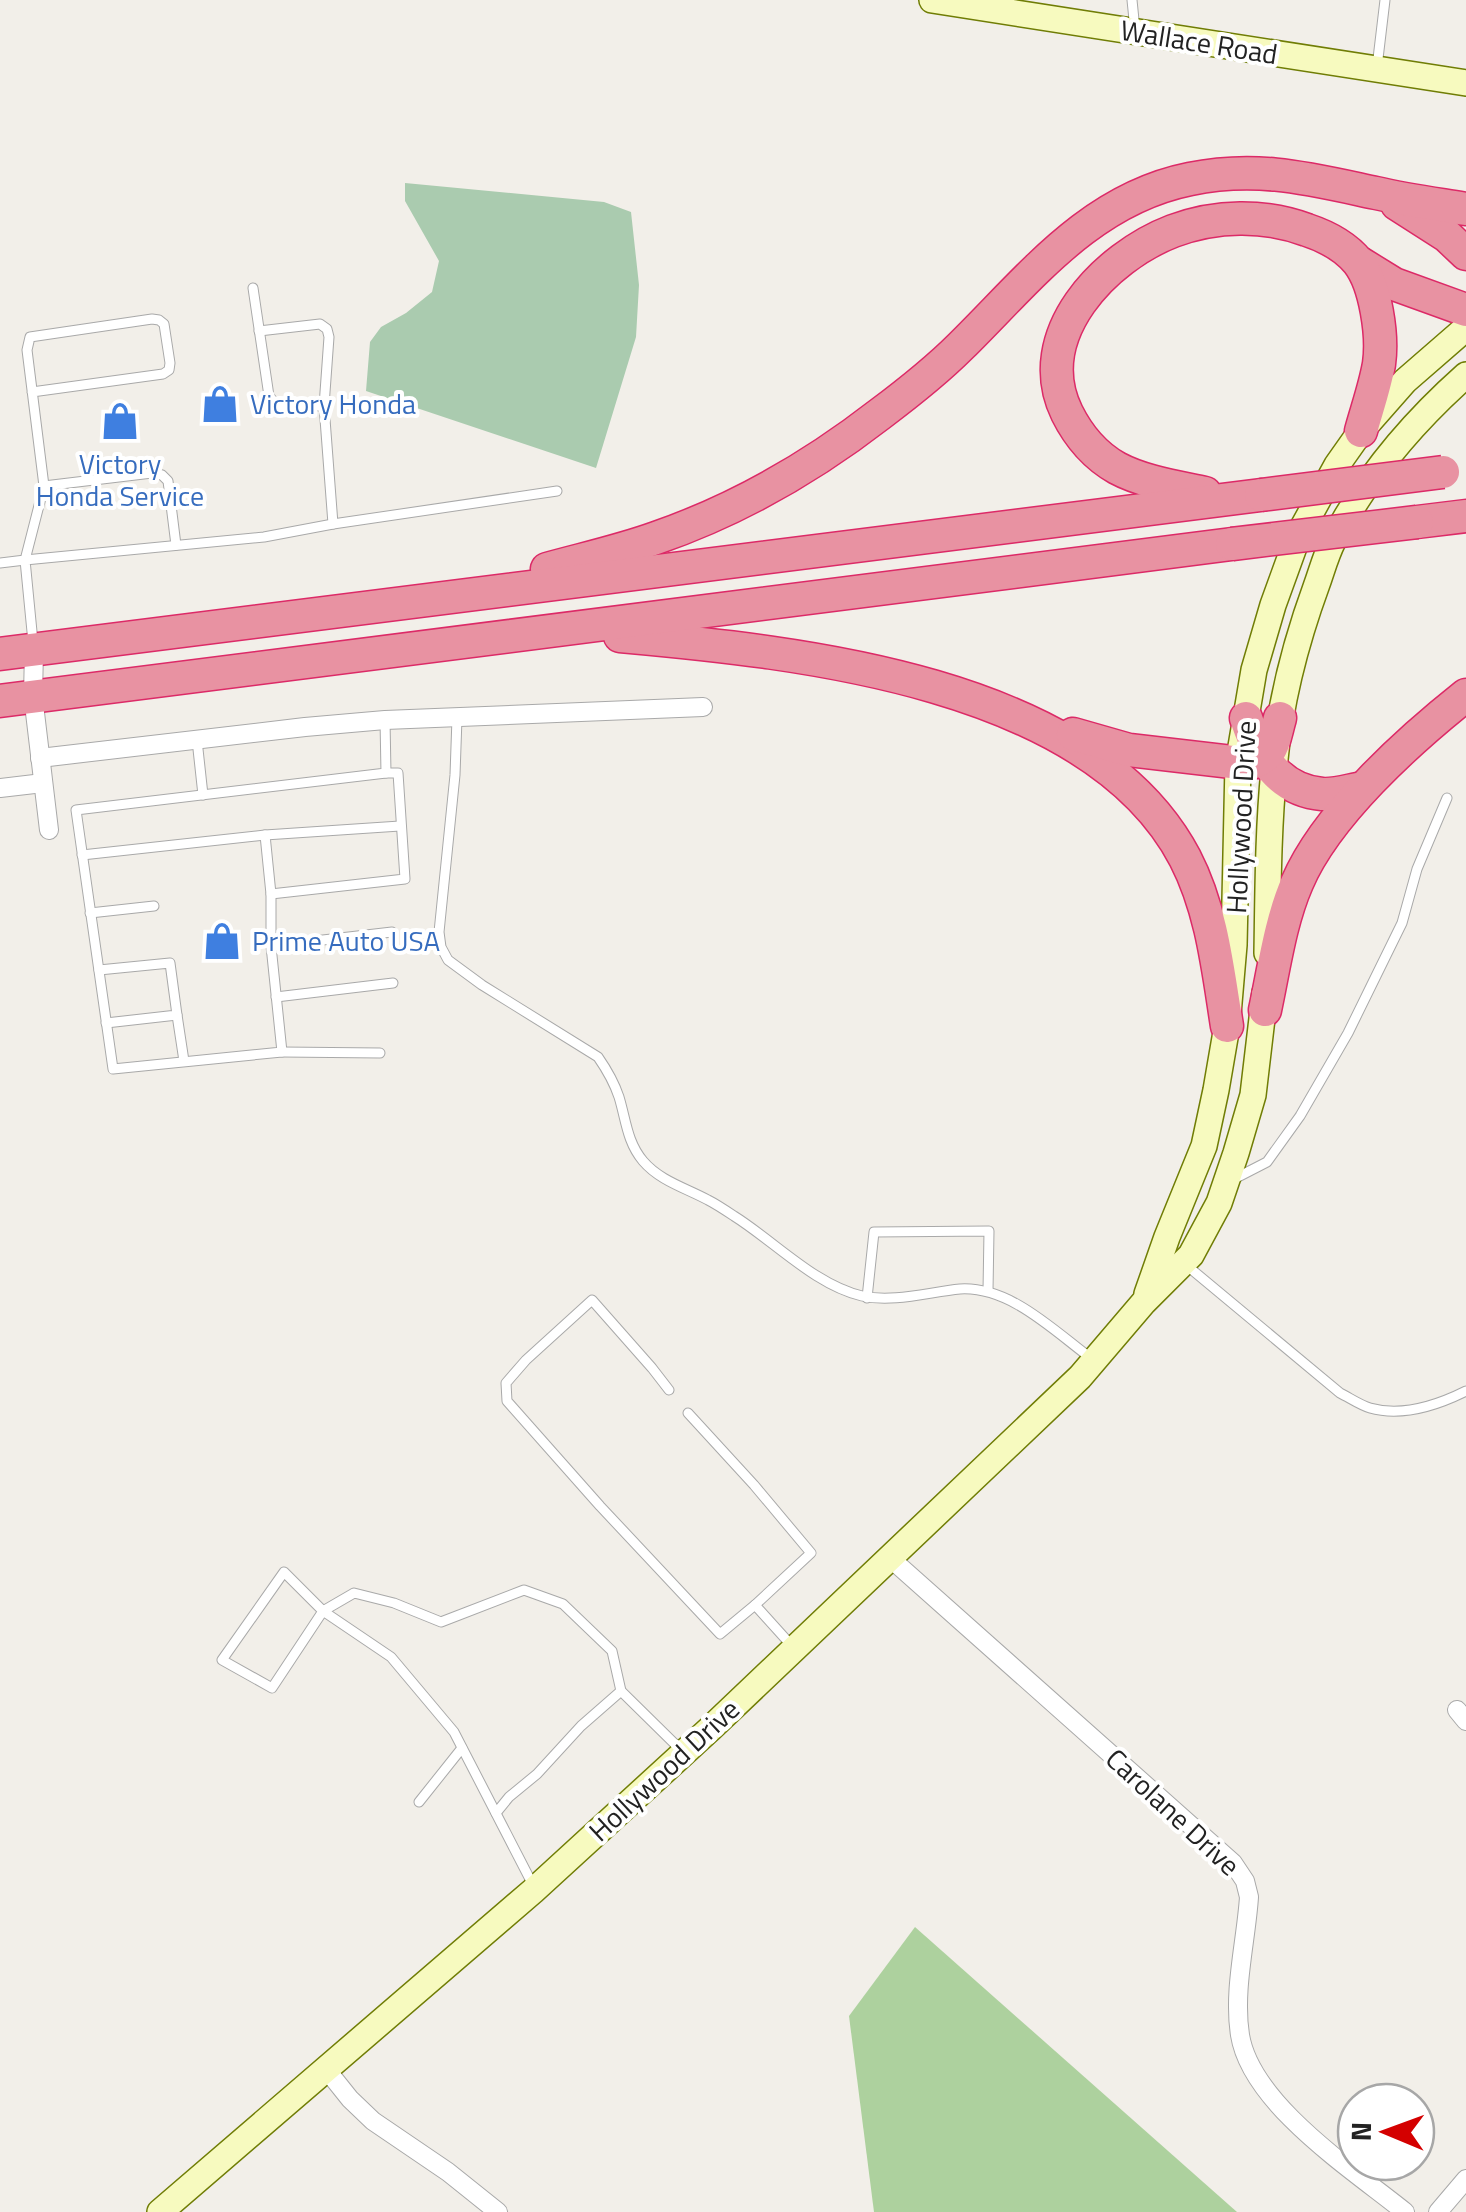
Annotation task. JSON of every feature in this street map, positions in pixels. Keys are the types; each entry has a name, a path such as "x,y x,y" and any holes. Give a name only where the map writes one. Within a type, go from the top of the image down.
{"highway":[{"path":"442,599 657,538 746,500 808,466 880,414 957,350 1072,235 1105,212 1150,190 1188,179 1240,172 1282,174 1466,208"},
{"path":"1379,194 1416,214 1466,254"},
{"path":"1245,497 1162,484 1121,470 1094,453 1076,431 1062,404 1057,376 1060,348 1068,322 1109,269 1138,248 1174,231 1219,220 1254,218 1290,224 1330,240 1394,284 1466,310"},
{"path":"1360,264 1379,324 1379,362 1361,431"},
{"path":"0,654 1455,471"},
{"path":"16,699 1466,516"},
{"path":"556,630 734,646 834,663 964,696 1034,724 1129,750 1258,764 1308,791 1327,794 1363,788"},
{"path":"1265,1010 1284,924 1296,884 1312,853 1363,788 1466,695"},
{"path":"1246,718 1258,764"},
{"path":"1258,764 1271,751 1280,718"},
{"path":"1034,724 1103,765 1160,818 1200,890 1211,930 1227,1026"}],"main road":[{"name":"Wallace Road","path":"948,2 1466,83"},
{"name":"Hollywood Drive","path":"1246,718 1268,621 1298,536 1336,465 1405,381 1466,328"},
{"name":"Hollywood Drive","path":"1280,718 1294,652 1332,543 1363,491 1406,434 1466,374"},
{"name":"Hollywood Drive","path":"160,2212 535,1889 684,1752 1080,1376 1190,1255 1226,1184 1252,1095 1265,1010 1258,764"},
{"name":"Hollywood Drive","path":"1144,1302 1204,1146 1227,1026 1258,764"}],"street":[{"path":"34,650 16,699 40,758 49,830"},
{"path":"40,758 385,720 703,707"},
{"path":"0,788 43,783"},
{"name":"Carolane Drive","path":"890,1557 1233,1863 1245,1881 1249,1897 1238,2004 1240,2038 1250,2064 1268,2094 1293,2121 1405,2212"},
{"path":"326,2070 373,2121 498,2212"},
{"path":"1438,2212 1466,2179"}],"lane":[{"path":"1132,0 1135,33"},
{"path":"1376,70 1386,0"},
{"path":"253,288 268,396 281,405 324,406"},
{"path":"32,392 164,374 170,363 164,324 152,319 30,337 27,350 32,392 44,486 24,560 34,650"},
{"path":"259,330 320,324 327,330 324,406 333,524"},
{"path":"44,486 162,474 168,481 176,545"},
{"path":"0,563 264,537 557,491"},
{"path":"457,718 439,932 442,947 448,960 482,985 598,1057 610,1073 626,1132 646,1164 676,1186 741,1220 828,1283 848,1292 867,1298 888,1298 965,1289 988,1291 1010,1299 1094,1360"},
{"path":"385,720 386,774"},
{"path":"197,740 203,795"},
{"path":"271,894 404,879 398,773 76,810 113,1068 282,1052 380,1054"},
{"path":"1226,1184 1267,1162 1300,1116 1348,1033 1402,923 1417,868 1446,798"},
{"path":"82,855 265,834 400,826"},
{"path":"265,834 282,1052"},
{"path":"90,913 154,906"},
{"path":"271,946 392,932"},
{"path":"99,970 170,963 184,1061"},
{"path":"276,997 393,983"},
{"path":"106,1023 177,1015"},
{"path":"867,1298 874,1232 989,1230 988,1291"},
{"path":"1183,1263 1340,1393 1370,1408 1398,1410 1441,1404 1466,1391"},
{"path":"668,1390 592,1300 506,1383 507,1401 720,1634 811,1553 688,1413"},
{"path":"535,1889 454,1732 391,1658 323,1611 284,1572 222,1660 272,1688 323,1611 354,1592 441,1622 524,1590 563,1604 612,1651 621,1691 684,1752"},
{"path":"756,1605 794,1648"},
{"path":"496,1813 621,1691"},
{"path":"419,1802 462,1748"}],"green space":[{"path":"405,183 604,202 631,212 639,285 636,337 596,468 366,391 370,342 381,327 432,292 439,261 405,201"},
{"path":"915,1927 1237,2212 874,2212 849,2016"}],"place":[{"name":"Victory Honda","path":"220,404"},
{"name":"Victory Honda Service","path":"120,421"},
{"name":"Prime Auto USA","path":"222,941"}]}
